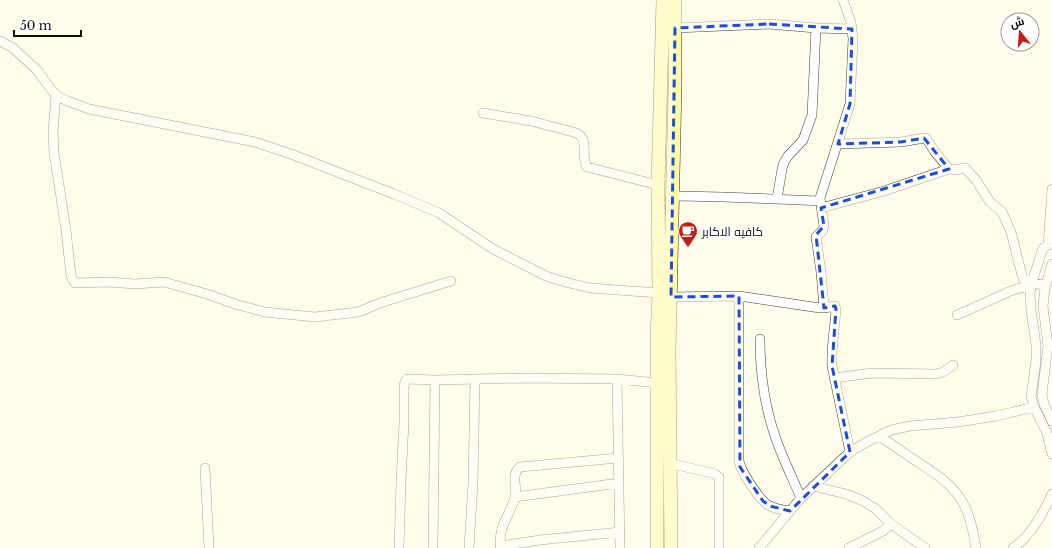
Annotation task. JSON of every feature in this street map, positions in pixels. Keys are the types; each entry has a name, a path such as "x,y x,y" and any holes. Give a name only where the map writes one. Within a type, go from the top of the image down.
{"main road":[{"path":"663,0 658,185 669,351 671,548"},
{"path":"657,548 657,338 665,295 673,196 675,0"}],"street":[{"path":"824,308 822,278 816,237 823,230 824,226 820,204 820,194 838,144 850,104 853,46 852,28 843,0"},
{"path":"675,28 704,28 756,24 816,28 852,28"},
{"path":"777,200 784,162 803,140 812,114 816,28"},
{"path":"0,41 13,48 37,70 50,88 65,100 90,109 255,142 292,154 439,213 493,249 561,282 590,288 665,295 740,296 824,308 835,306 835,330 832,354 834,378 850,452"},
{"path":"56,94 53,132 54,153 66,230 71,276 75,283 109,282 135,284 164,282 265,312 315,317 358,312 387,300 451,281"},
{"path":"482,113 531,121 577,133 582,136 584,143 584,161 587,167 658,185"},
{"path":"838,144 901,142 926,138 949,169"},
{"path":"673,196 736,197 820,204 884,190 949,169 955,170 965,168 974,177 990,202 1002,212 1011,232 1023,279 1032,284 1045,286"},
{"path":"1052,189 1050,245 1043,248 1032,284 1031,310 1036,345 1036,361 1031,396 1034,407 1046,433 1052,454"},
{"path":"1052,264 1045,286 1043,306 1048,346 1042,394 1044,404 1052,421"},
{"path":"957,315 1013,290 1032,284"},
{"path":"740,296 739,461 742,471 763,501 770,506 790,511"},
{"path":"760,339 763,386 774,436 801,498"},
{"path":"834,378 872,373 936,374 943,372 953,365"},
{"path":"399,548 405,381 407,379 476,380 528,378 617,380 656,383"},
{"path":"432,548 435,380"},
{"path":"469,548 473,483 476,380"},
{"path":"617,380 620,548"},
{"path":"759,548 813,486 850,452 865,443 891,430 910,426 958,422 996,416 1034,407"},
{"path":"879,436 938,475 950,485 960,499 972,526 976,548"},
{"path":"618,458 520,467 515,473 515,497 504,521 501,533 501,547 540,544 620,532"},
{"path":"670,463 716,474 719,477 718,548"},
{"path":"205,468 209,548"},
{"path":"515,497 619,483"},
{"path":"813,486 846,494 861,500 876,509 891,524 924,548"},
{"path":"1013,548 1027,536 1037,523 1052,494"},
{"path":"849,548 883,531 891,524"}],"highlighted area":[{"path":"769,24 852,29 850,104 838,144 901,142 924,138 949,169 821,208 824,226 816,235 824,308 835,306 836,309 832,366 850,452 790,511 770,506 763,501 740,467 739,296 671,297 675,28"}],"place":[{"name":"كافيه الاكابر","path":"688,248"}]}
